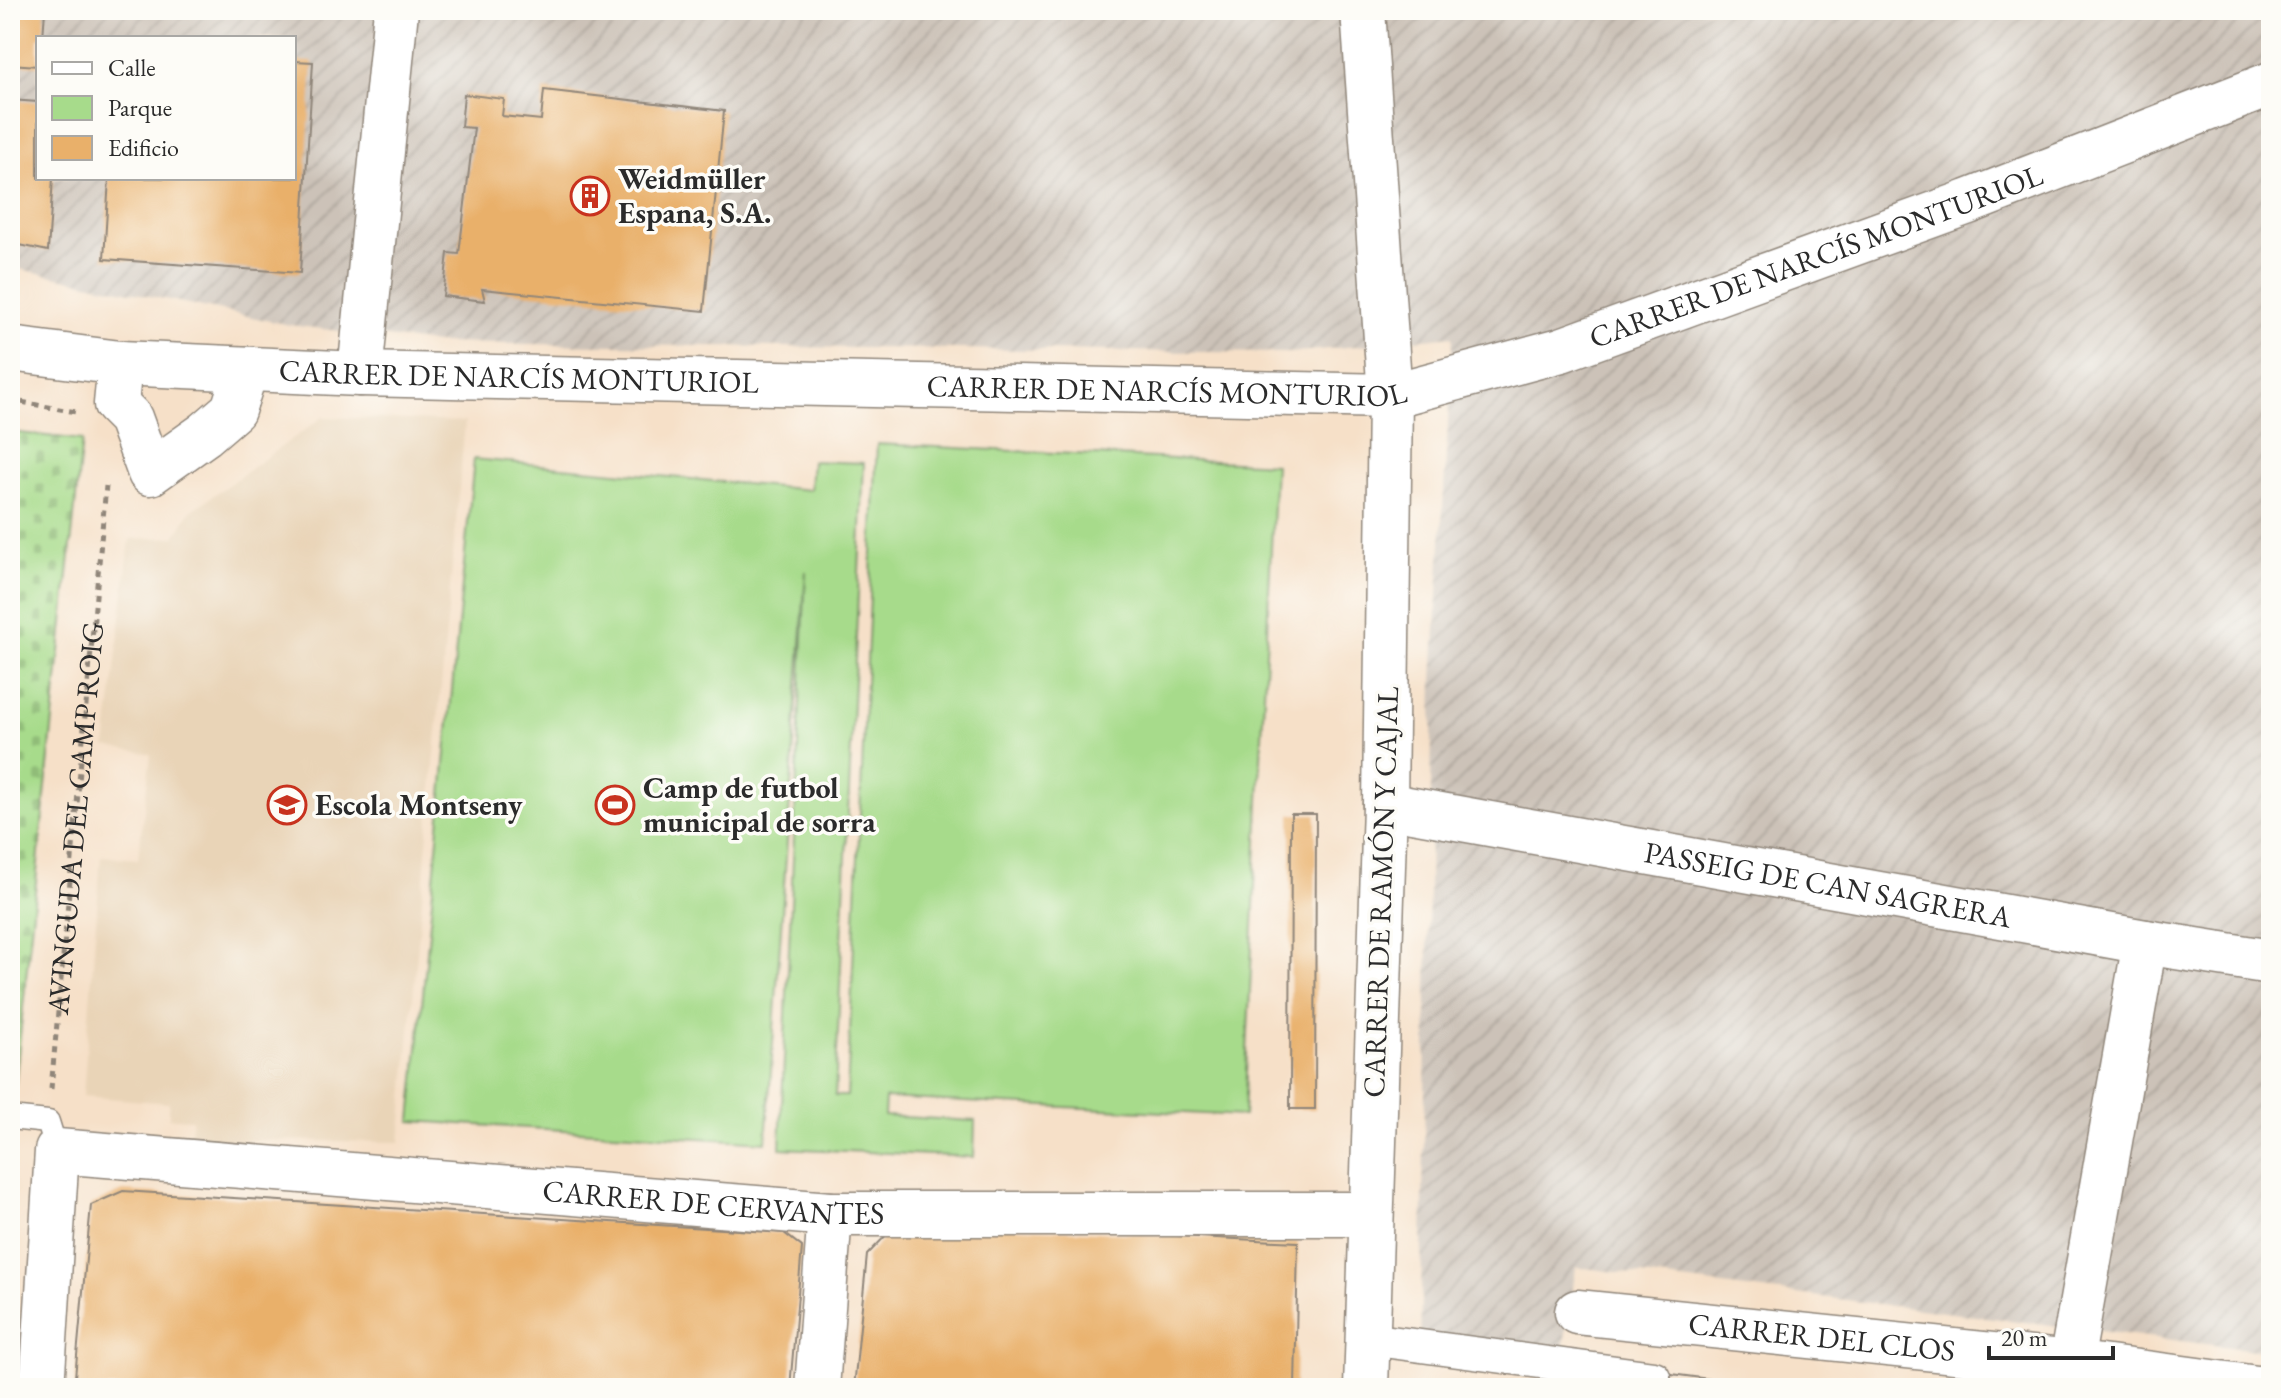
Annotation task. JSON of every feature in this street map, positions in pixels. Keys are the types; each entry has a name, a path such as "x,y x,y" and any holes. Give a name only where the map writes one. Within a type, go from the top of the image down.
{"street":[{"path":"360,374 396,10"},
{"name":"CARRER DE RAMÓN Y CAJAL","path":"1363,10 1390,396 1385,805 1366,1388"},
{"name":"CARRER DE NARCÍS MONTURIOL","path":"10,349 120,363 360,374 1390,396 1561,350 1968,202 2271,84"},
{"path":"120,363 116,404 130,418 147,486 233,410 246,369"},
{"name":"PASSEIG DE CAN SAGRERA","path":"1385,805 2271,962"},
{"path":"2071,1363 2145,942"},
{"path":"42,1388 53,1136"},
{"name":"CARRER DE CERVANTES","path":"53,1136 830,1214 1371,1214"},
{"path":"817,1388 830,1214"},
{"name":"CARRER DEL CLOS","path":"1577,1312 2071,1363 2257,1388"},
{"path":"1368,1339 1654,1377"}],"lane":[{"path":"10,1118 53,1136"}],"path":[{"path":"10,400 86,413"},
{"name":"AVINGUDA DEL CAMP ROIG","path":"53,1136 107,473"}],"shaded area":[{"path":"10,10 2271,10 2271,1352 1576,1267 1560,1370 1420,1352 1433,680 1453,336 1289,353 436,343 290,325 10,267"},
{"name":"Escola Montseny","path":"323,417 465,422 400,1142 191,1139 192,1119 169,1118 169,1103 83,1096 101,856 138,859 151,754 106,747 130,539 175,537 190,512"}],"green space":[{"path":"10,432 82,440 15,1084 10,1083"},
{"path":"877,444 1275,464 1244,1116 885,1098 884,1116 975,1121 974,1157 780,1148 806,571 766,1142 411,1121 474,459 810,490 812,461 864,463 835,1096 847,1096"}],"building":[{"path":"10,10 45,10 43,36 36,36 36,66 10,64"},
{"path":"296,61 313,62 300,273 104,259 109,180 296,180"},
{"name":"Weidmüller Espana, S.A.","path":"544,90 724,111 704,311 482,289 485,301 443,296 448,253 459,254 474,128 461,127 464,94 504,99 502,116 541,120"},
{"path":"10,100 36,102 36,180 53,180 48,251 10,243"},
{"path":"1291,814 1316,814 1315,1109 1290,1109"},
{"path":"123,1191 784,1233 802,1247 790,1388 74,1388 91,1205"},
{"path":"899,1222 1298,1242 1295,1388 854,1388 867,1255"},
{"path":"1671,1374 1762,1386 1762,1388 1670,1388"}],"place":[{"name":"Weidmüller Espana, S.A.","path":"590,196"},
{"name":"Escola Montseny","path":"287,805"},
{"name":"Camp de futbol municipal de sorra","path":"615,805"}]}
